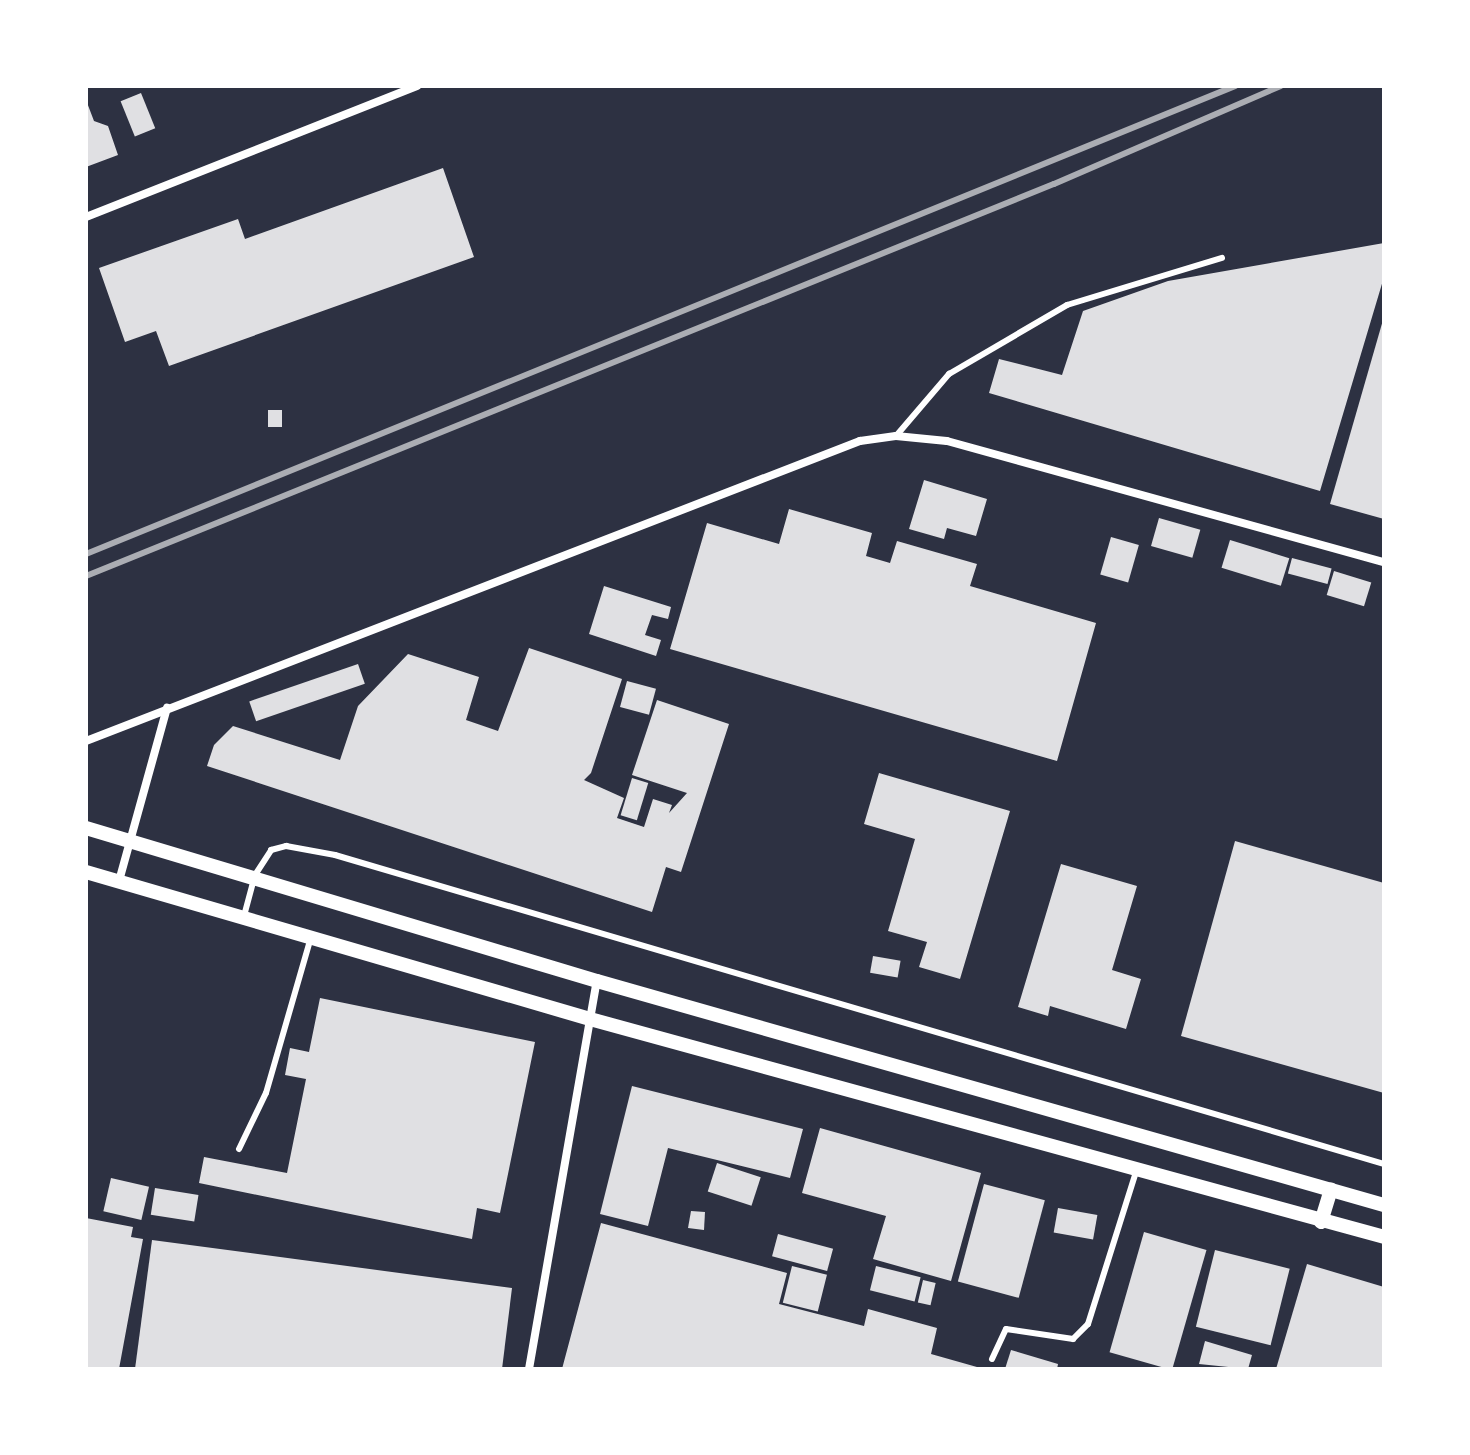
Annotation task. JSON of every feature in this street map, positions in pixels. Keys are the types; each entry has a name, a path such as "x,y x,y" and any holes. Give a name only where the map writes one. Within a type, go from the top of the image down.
{"street":[{"path":"86,217 417,86"},
{"path":"86,741 860,441 896,436 947,441 1061,470 1384,562"},
{"path":"119,881 167,708"},
{"path":"86,828 255,875 597,981 1384,1205"},
{"path":"86,872 590,1019 1384,1237"},
{"path":"529,1369 597,981"},
{"path":"1321,1222 1331,1190"}],"lane":[{"path":"896,436 949,374 1067,305 1222,258"},
{"path":"244,916 255,875 275,847 335,855 1384,1164"},
{"path":"239,1149 266,1093 311,936"},
{"path":"992,1359 1006,1329 1073,1339 1088,1324 1137,1169"}],"building":[{"path":"141,93 155,128 135,136 121,101"},
{"path":"86,100 94,121 108,126 118,155 86,167"},
{"path":"443,168 474,257 169,366 156,331 125,342 99,268 238,219 245,239"},
{"path":"1384,243 1384,277 1320,491 989,393 999,359 1062,375 1083,311 1168,281"},
{"path":"1384,321 1384,519 1330,504"},
{"path":"268,410 282,410 282,427 268,427"},
{"path":"924,480 987,499 976,536 947,528 944,539 909,529"},
{"path":"789,509 872,533 866,556 890,563 897,541 977,564 970,586 1096,623 1057,761 670,649 707,523 779,544"},
{"path":"1159,518 1200,530 1192,558 1151,546"},
{"path":"1111,537 1139,545 1128,582 1100,574"},
{"path":"1230,540 1289,558 1281,586 1222,568"},
{"path":"1292,558 1332,569 1327,584 1288,573"},
{"path":"1334,571 1371,582 1364,606 1327,595"},
{"path":"604,586 671,607 668,619 652,615 645,635 661,640 656,656 589,634"},
{"path":"529,648 622,679 591,773 584,780 624,798 617,818 644,827 653,799 672,805 669,813 687,793 632,775 657,700 729,724 681,872 666,867 652,912 207,766 214,745 233,726 340,760 358,706 408,654 479,677 466,720 498,731"},
{"path":"358,664 365,684 256,721 249,701"},
{"path":"627,681 656,689 649,715 620,707"},
{"path":"879,773 1010,811 960,979 919,967 927,942 888,931 915,839 864,824"},
{"path":"632,778 648,783 637,820 621,815"},
{"path":"1235,841 1384,883 1384,1093 1181,1036"},
{"path":"1061,864 1137,886 1112,970 1141,979 1126,1029 1050,1006 1048,1016 1018,1007"},
{"path":"873,956 901,961 898,978 870,973"},
{"path":"320,998 535,1042 500,1213 477,1208 472,1239 199,1183 204,1157 287,1173 306,1079 285,1075 290,1048 309,1052"},
{"path":"632,1086 803,1129 790,1178 668,1148 648,1226 600,1214"},
{"path":"820,1128 981,1173 951,1281 873,1259 886,1216 802,1193"},
{"path":"717,1163 761,1177 751,1206 708,1192"},
{"path":"111,1178 149,1187 141,1220 103,1211"},
{"path":"984,1184 1045,1200 1019,1298 958,1282"},
{"path":"155,1188 198,1195 194,1222 151,1215"},
{"path":"1058,1208 1097,1215 1093,1240 1054,1233"},
{"path":"691,1211 705,1212 704,1230 688,1228"},
{"path":"86,1218 133,1227 131,1237 143,1239 119,1369 86,1369"},
{"path":"601,1223 787,1273 779,1304 864,1326 868,1309 937,1328 931,1354 984,1369 562,1369"},
{"path":"1144,1232 1206,1250 1172,1369 1110,1352"},
{"path":"778,1234 833,1249 827,1271 772,1256"},
{"path":"152,1240 512,1288 502,1369 135,1369"},
{"path":"1215,1250 1290,1269 1271,1345 1196,1327"},
{"path":"1307,1264 1384,1287 1384,1369 1276,1369"},
{"path":"792,1266 827,1275 818,1312 783,1303"},
{"path":"876,1266 921,1277 915,1301 870,1290"},
{"path":"923,1280 936,1283 930,1305 918,1302"},
{"path":"1205,1341 1252,1355 1248,1369 1199,1364"},
{"path":"1011,1350 1058,1364 1057,1369 1005,1369"}],"railway":[{"path":"86,554 1235,86"},
{"path":"86,576 1054,184 1281,86"}]}
